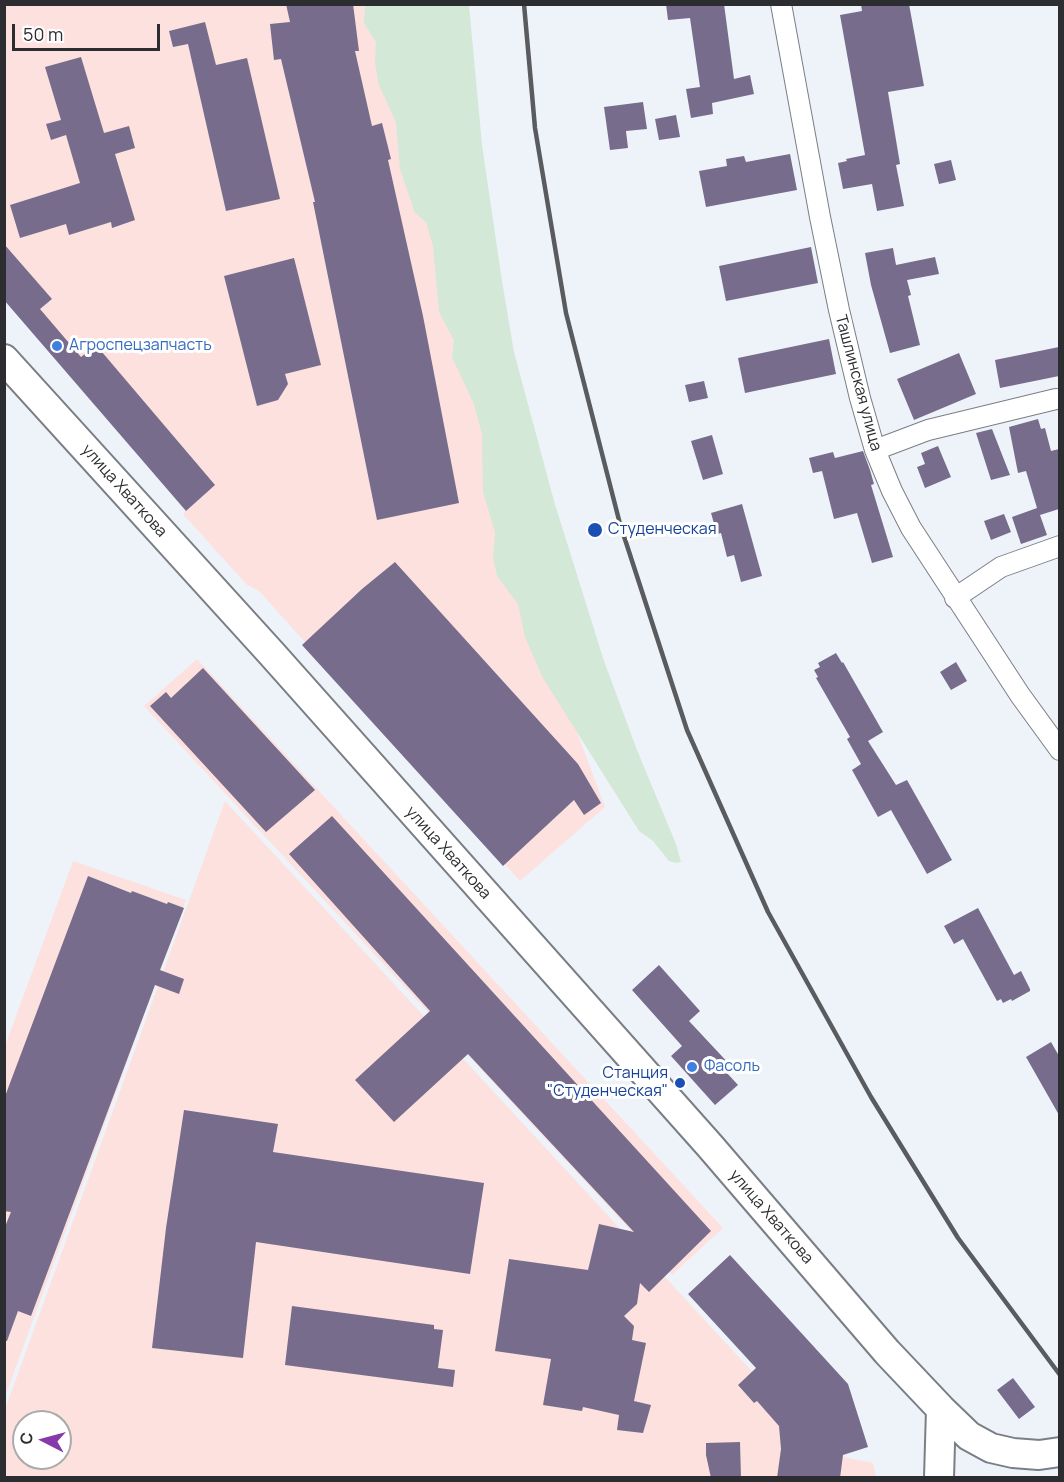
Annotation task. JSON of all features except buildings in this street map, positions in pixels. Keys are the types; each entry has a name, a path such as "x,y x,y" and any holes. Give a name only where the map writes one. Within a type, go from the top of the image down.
{"main road":[{"name":"улица Хваткова","path":"4,360 279,662 740,1180 887,1352 941,1408 969,1436 991,1448 1039,1455 1059,1452"},
{"path":"939,1478 941,1408"}],"street":[{"name":"Ташлинская улица","path":"781,4 839,310 875,450 911,528 955,598 1059,750"},
{"path":"875,450 928,430 1056,399"},
{"path":"955,598 1001,567 1059,546"}],"shaded area":[{"path":"244,4 245,6 261,4 378,5 542,639 605,807 520,881 259,591 247,585 183,514 186,510 5,300 4,5"},
{"path":"197,659 723,1228 672,1275 144,706"},
{"path":"225,801 785,1407 804,1449 873,1463 876,1477 5,1477 4,1412"},
{"path":"73,861 186,900 5,1397 5,1046"}],"green space":[{"path":"365,5 469,5 482,145 514,352 554,501 604,661 681,862 669,861 653,841 639,831 543,678 525,637 518,604 497,576 493,557 495,532 483,492 482,434 474,404 452,357 454,340 439,312 433,246 426,222 415,213 400,169 396,122 379,85 375,63 376,42 364,23"}],"railway":[{"path":"524,4 535,128 566,313 620,524 687,730 768,912 871,1097 958,1238 1060,1375"}],"place":[{"name":"Агроспецзапчасть","path":"57,346"},
{"name":"Студенческая","path":"595,530"},
{"name":"Фасоль","path":"692,1067"},
{"name":"Станция \"Студенческая\"","path":"680,1083"}]}
